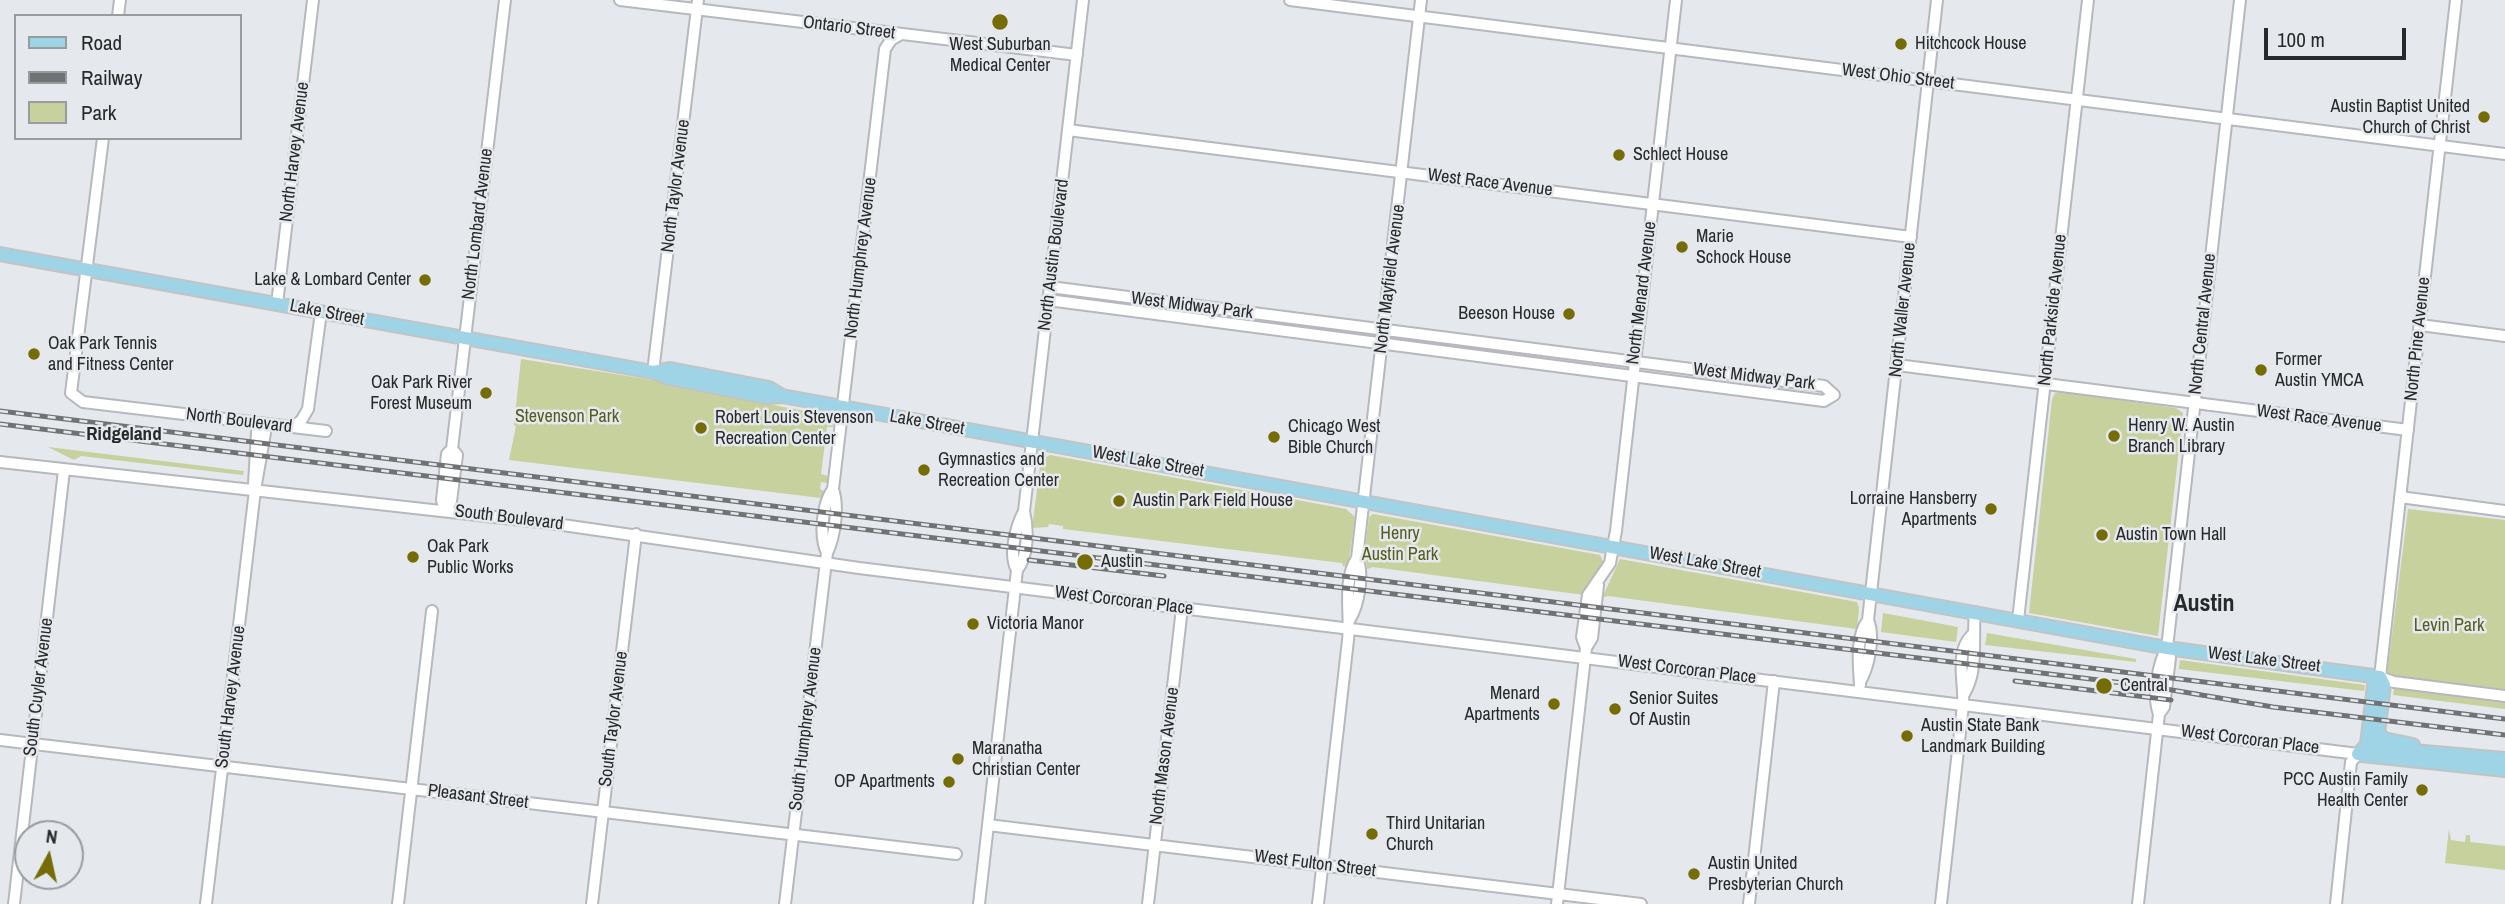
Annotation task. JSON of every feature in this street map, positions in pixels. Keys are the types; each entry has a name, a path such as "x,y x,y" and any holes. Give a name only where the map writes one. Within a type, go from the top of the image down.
{"main road":[{"name":"Lake Street","path":"0,254 653,372 670,369 769,388 782,396 1032,441"},
{"name":"West Lake Street","path":"1032,441 2167,648 2380,677"},
{"name":"North Pine Avenue","path":"2380,677 2384,685 2378,733 2362,749 2374,684 2380,677"},
{"path":"2378,733 2384,739 2423,749 2505,759"},
{"path":"2362,749 2423,749"},
{"path":"2362,749 2505,769"}],"street":[{"name":"North Harvey Avenue","path":"277,304 313,0"},
{"name":"North Lombard Avenue","path":"445,510 442,500 447,454 452,449 505,0"},
{"name":"Ontario Street","path":"620,0 698,5 901,34 1077,55"},
{"name":"North Austin Boulevard","path":"979,904 1017,570 1013,563 1017,524 1024,511 1083,0"},
{"name":"West Ohio Street","path":"1290,0 2505,154"},
{"name":"North Mayfield Avenue","path":"1318,904 1350,624 1356,610 1361,567 1357,558 1421,0"},
{"name":"North Menard Avenue","path":"1558,899 1586,653 1582,637 1588,595 1599,584 1610,563 1613,546 1676,0"},
{"name":"North Waller Avenue","path":"1860,687 1857,670 1862,628 1868,620 1937,0"},
{"name":"North Parkside Avenue","path":"2018,620 2088,0"},
{"name":"North Central Avenue","path":"2138,904 2157,728 2159,714 2164,707 2170,658 2167,648 2240,0"},
{"name":"North Pine Avenue","path":"2380,677 2456,0"},
{"name":"North Taylor Avenue","path":"653,372 698,5"},
{"name":"North Humphrey Avenue","path":"826,558 832,543 836,499 833,489 885,49 901,34"},
{"name":"West Race Avenue","path":"1068,130 1911,237"},
{"path":"88,270 103,140"},
{"name":"North Boulevard","path":"88,270 71,393 83,402 326,431"},
{"name":"West Midway Park","path":"1048,300 1824,401 1834,395 1824,386 1050,288"},
{"path":"292,427 301,421 308,409 321,312"},
{"path":"2420,325 2505,335"},
{"name":"West Race Avenue","path":"1896,365 2408,430"},
{"path":"1761,393 1763,378"},
{"path":"255,491 265,433 262,424"},
{"name":"South Boulevard","path":"0,462 445,510 826,558 1015,588"},
{"name":"South Cuyler Avenue","path":"13,904 64,470"},
{"name":"South Harvey Avenue","path":"206,904 255,491"},
{"path":"2400,497 2505,511"},
{"name":"South Taylor Avenue","path":"593,904 636,534"},
{"name":"South Humphrey Avenue","path":"785,904 826,558"},
{"name":"West Corcoran Place","path":"1015,588 1350,624 1586,653 1774,681 1860,687 1964,699 2157,728 2362,749"},
{"name":"North Mason Avenue","path":"1148,904 1182,608"},
{"path":"398,904 432,611"},
{"path":"1941,904 1964,699 1960,683 1966,641 1972,635 1975,612"},
{"path":"2380,677 2394,682 2505,696"},
{"path":"1749,904 1774,681"},
{"name":"Pleasant Street","path":"0,740 956,854"},
{"name":"North Pine Avenue","path":"2336,904 2351,762 2362,749"},
{"name":"West Fulton Street","path":"988,825 1322,865 1558,899 1641,904"}],"green space":[{"name":"Stevenson Park","path":"521,359 672,383 677,387 832,416 833,427 827,427 821,474 828,476 827,483 821,482 820,489 826,492 825,501 821,498 509,460 516,426"},
{"path":"2055,393 2176,408 2183,413 2158,636 2029,613 2052,399"},
{"path":"48,447 244,471 243,475 81,456 74,460"},
{"name":"Henry Austin Park","path":"1050,455 1346,509 1355,517 1348,567 1342,563 1063,529 1063,526 1049,524 1048,527 1032,528 1040,467 1043,459"},
{"name":"Levin Park","path":"2408,509 2505,520 2505,691 2387,675"},
{"name":"Henry Austin Park","path":"1373,514 1600,555 1603,561 1584,595 1373,567 1367,569 1365,550 1369,517"},
{"path":"1620,559 1857,602 1857,629 1608,596 1602,598"},
{"path":"1883,613 1958,627 1956,642 1881,632"},
{"path":"1987,633 2136,659 2136,662 1985,645"},
{"path":"2180,660 2365,685 2364,691 2179,669"},
{"path":"2394,688 2505,702 2505,709 2393,695"},
{"path":"2449,829 2451,840 2465,842 2466,835 2470,835 2470,842 2505,846 2505,870 2445,863"}],"railway":[{"path":"0,411 2505,719"},
{"path":"0,424 2148,686 2273,707 2505,735"},
{"path":"1029,560 1164,576"},
{"path":"2015,681 2171,700"}],"place":[{"name":"West Suburban Medical Center","path":"1000,22"},
{"name":"Hitchcock House","path":"1901,44"},
{"name":"Austin Baptist United Church of Christ","path":"2484,117"},
{"name":"Schlect House","path":"1619,155"},
{"name":"Marie Schock House","path":"1682,247"},
{"name":"Lake & Lombard Center","path":"425,280"},
{"name":"Beeson House","path":"1569,314"},
{"name":"Oak Park Tennis and Fitness Center","path":"34,354"},
{"name":"Former Austin YMCA","path":"2261,370"},
{"name":"Oak Park River Forest Museum","path":"486,393"},
{"name":"Robert Louis Stevenson Recreation Center","path":"701,428"},
{"name":"Henry W. Austin Branch Library","path":"2114,436"},
{"name":"Chicago West Bible Church","path":"1274,437"},
{"name":"Gymnastics and Recreation Center","path":"924,470"},
{"name":"Austin Park Field House","path":"1119,501"},
{"name":"Lorraine Hansberry Apartments","path":"1991,509"},
{"name":"Austin Town Hall","path":"2102,535"},
{"name":"Oak Park Public Works","path":"413,557"},
{"name":"Austin","path":"1085,562"},
{"name":"Victoria Manor","path":"973,624"},
{"name":"Central","path":"2104,686"},
{"name":"Menard Apartments","path":"1554,704"},
{"name":"Senior Suites Of Austin","path":"1615,709"},
{"name":"Austin State Bank Landmark Building","path":"1907,736"},
{"name":"Maranatha Christian Center","path":"958,759"},
{"name":"OP Apartments","path":"949,782"},
{"name":"PCC Austin Family Health Center","path":"2422,790"},
{"name":"Third Unitarian Church","path":"1372,834"},
{"name":"Austin United Presbyterian Church","path":"1694,874"}],"district":[{"name":"Ridgeland","path":"124,435"},
{"name":"Austin","path":"2204,605"}]}
